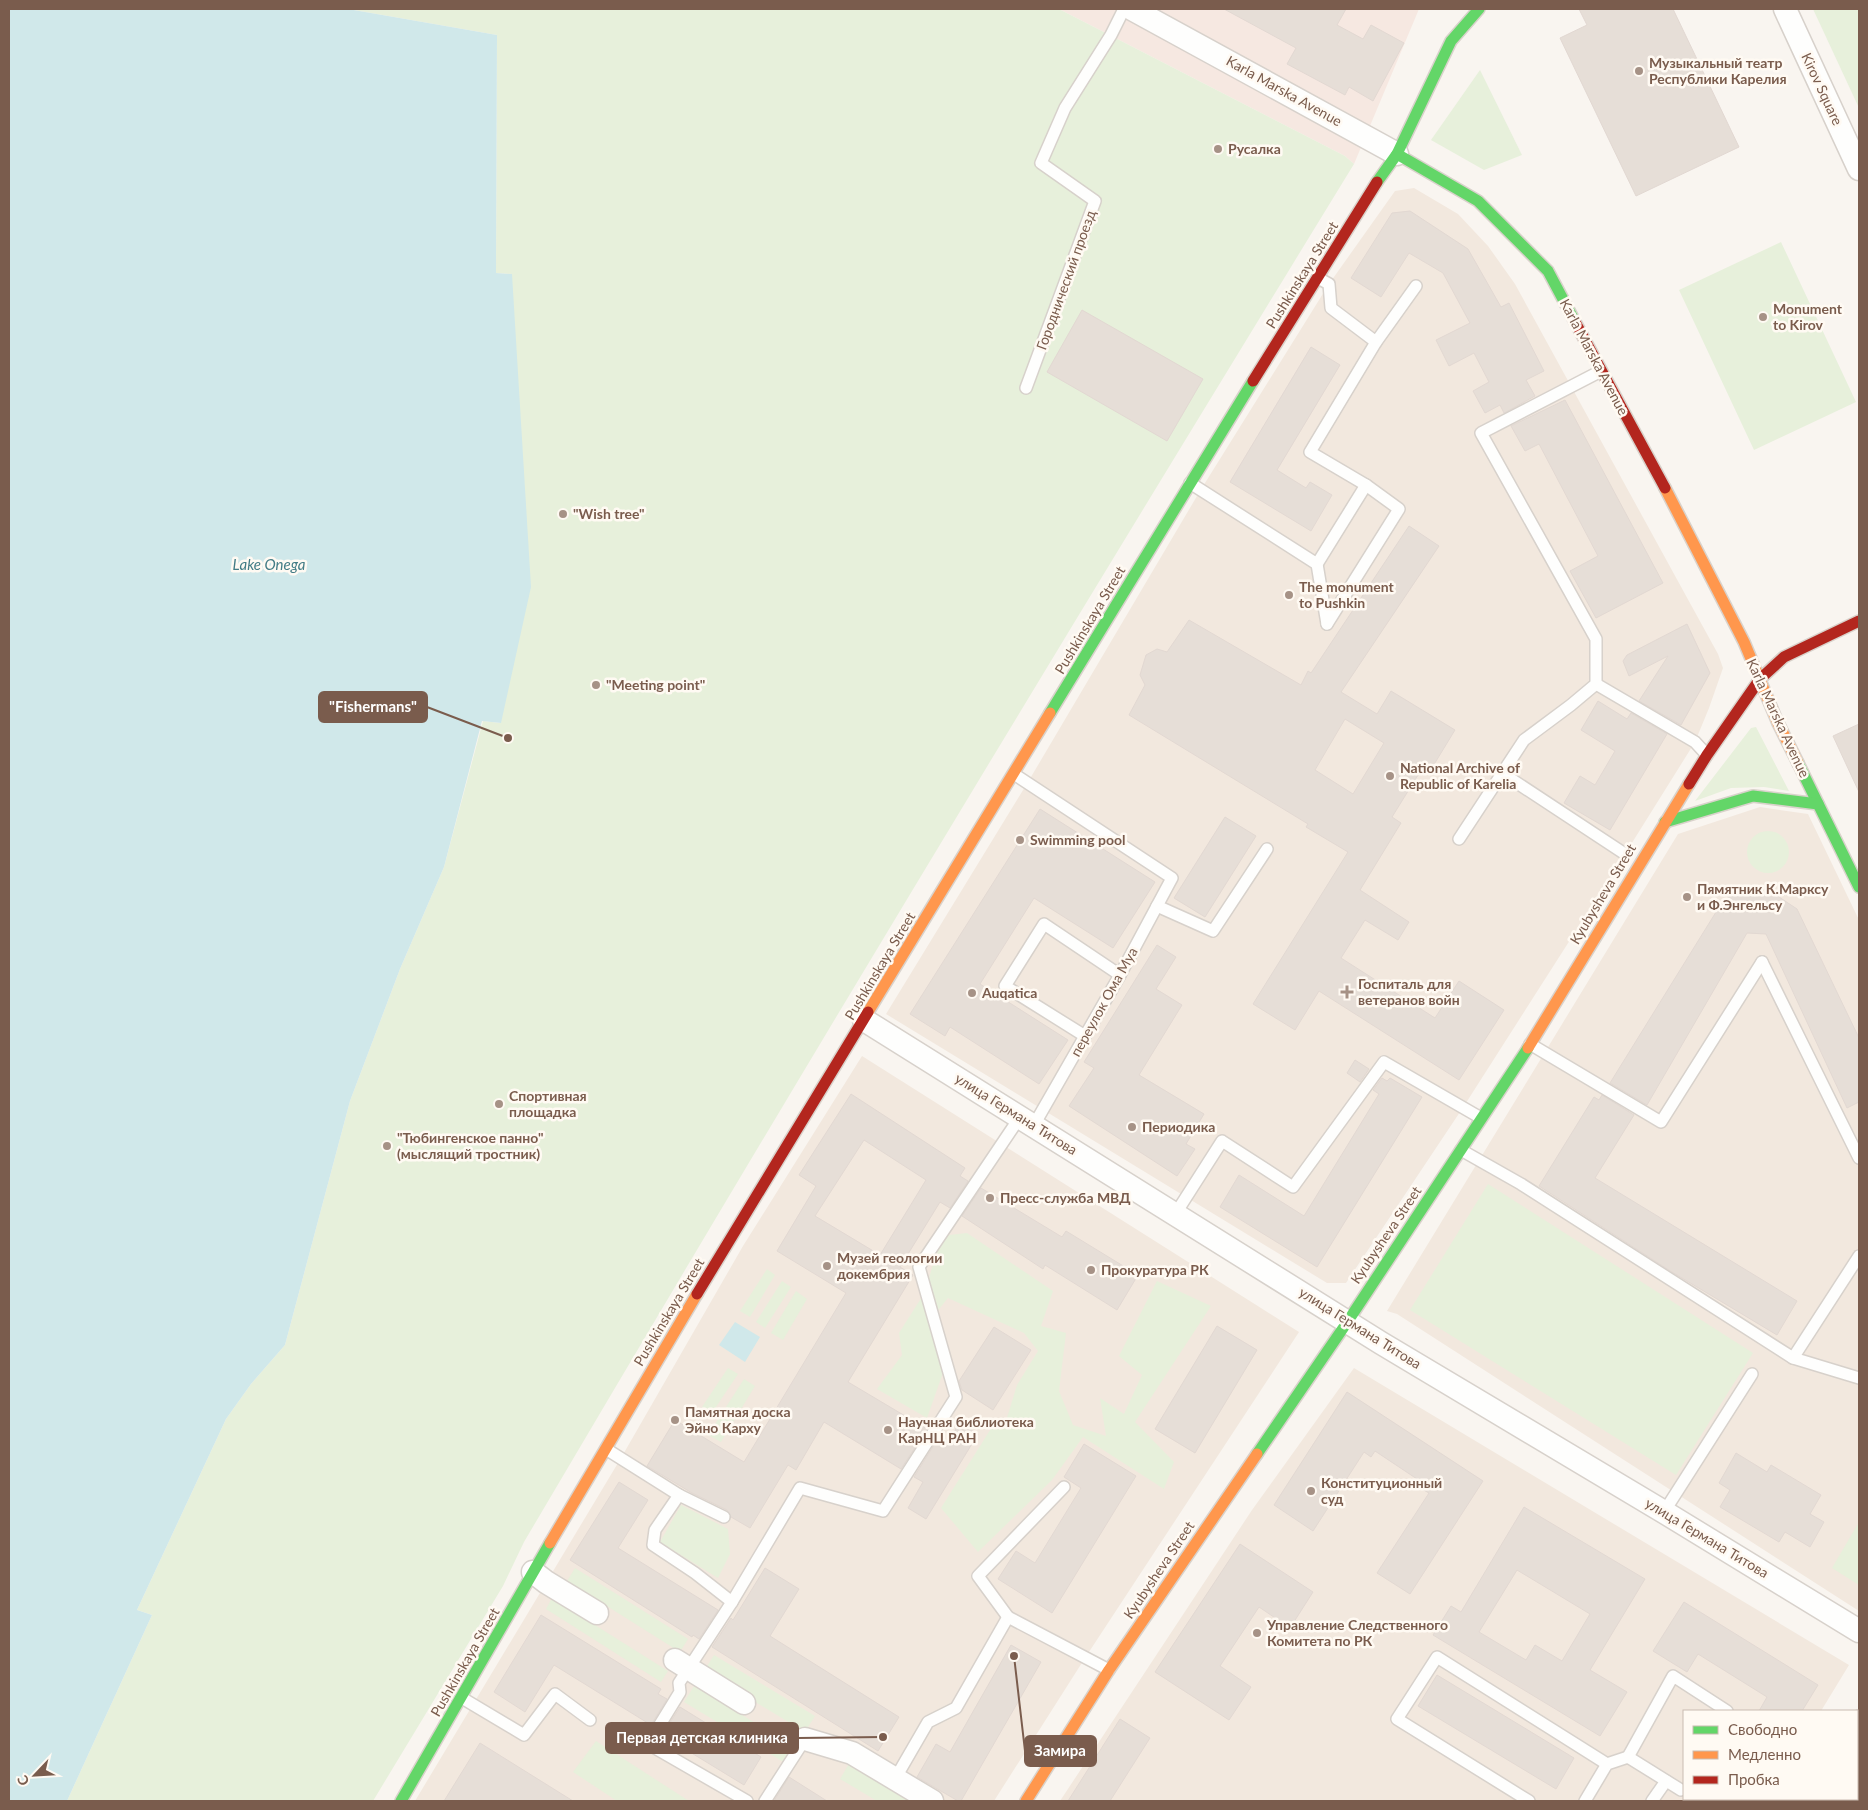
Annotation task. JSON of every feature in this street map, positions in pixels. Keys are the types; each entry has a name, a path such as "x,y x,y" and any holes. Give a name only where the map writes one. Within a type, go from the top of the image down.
{"street":[{"name":"Karla Marska Avenue","path":"1132,9 1397,154 1478,202 1548,271 1678,512 1744,642 1778,723 1859,887"},
{"name":"Pushkinskaya Street","path":"401,1801 533,1572 731,1237 1190,483 1378,181 1397,154 1452,41 1479,9"},
{"name":"Kirov Square","path":"1785,9 1859,169"},
{"name":"Kyubysheva Street","path":"1026,1801 1109,1670 1348,1320 1461,1150 1530,1044 1707,755 1760,679 1784,657 1859,621"},
{"path":"1665,822 1753,796 1818,804"},
{"name":"улица Германа Титова","path":"864,1020 1381,1342 1859,1631"},
{"path":"533,1572 597,1613"},
{"path":"681,1665 744,1703"},
{"path":"805,1739 852,1753 932,1801"}],"lane":[{"name":"Городнический проезд","path":"1026,388 1095,201 1042,163 1065,108 1111,35 1124,9"},
{"path":"1318,278 1329,284 1331,308 1376,342"},
{"path":"1366,485 1318,564 1327,624 1399,509 1366,485 1310,452 1376,342 1416,286"},
{"path":"1459,839 1524,740 1596,684 1596,639 1481,433 1601,370"},
{"path":"1190,483 1318,564"},
{"path":"1596,684 1695,742 1707,755"},
{"path":"1502,773 1625,854"},
{"name":"переулок Ома Муа","path":"732,1602 800,1488 884,1511 956,1397 919,1267 1027,1121 1085,1036 1172,878 1014,774"},
{"path":"1157,906 1213,931 1267,848"},
{"path":"1085,1036 1006,986 1044,924 1120,975"},
{"path":"1530,1044 1661,1122 1762,962 1859,1158"},
{"path":"1176,1213 1222,1141 1293,1187 1384,1062 1481,1118"},
{"path":"1461,1150 1521,1184 1794,1358 1859,1378"},
{"path":"1794,1358 1859,1256"},
{"path":"1664,1512 1752,1374"},
{"path":"606,1449 679,1494 724,1517"},
{"path":"1064,1487 978,1576 1008,1617 1109,1670"},
{"path":"679,1494 656,1530 653,1545 695,1573 732,1602 681,1665 680,1692 648,1744 747,1801"},
{"path":"895,1779 928,1722 956,1708 1008,1617"},
{"path":"1529,1801 1397,1719 1437,1657 1607,1764"},
{"path":"1585,1801 1607,1764 1628,1756 1673,1676 1725,1710"},
{"path":"462,1698 524,1735 555,1694 590,1720"},
{"path":"766,1801 805,1739"},
{"path":"1628,1756 1666,1781 1683,1788"},
{"path":"1652,1801 1666,1781"}],"shaded area":[{"path":"1059,9 1419,9 1354,164 1345,156"},
{"path":"1414,188 1458,214 1488,246 1515,284 1718,654 1723,668 1695,742 1464,1106 1346,1283 1327,1283 886,1014 1028,782 1200,491 1329,284 1395,191"},
{"path":"1760,807 1808,814 1859,920 1859,1611 1397,1314 1387,1311 1678,834"},
{"path":"862,1056 1299,1332 1085,1658 994,1801 415,1801 621,1458 743,1246"},
{"path":"1354,1368 1849,1665 1822,1710 1683,1710 1683,1800 1766,1801 1060,1801 1252,1510"},
{"path":"1859,1750 1859,1801 1829,1801 1858,1800"}],"green space":[{"path":"348,9 1059,9 1345,156 1354,164 832,1023 524,1542 503,1586 373,1801 67,1801 152,1615 137,1610 226,1419 251,1384 285,1345 350,1101 400,969 444,867 483,721 500,723 512,274 496,273 497,35"},
{"path":"1813,9 1859,9 1859,108"},
{"path":"1480,70 1522,155 1484,170 1431,140"},
{"path":"1781,242 1856,402 1754,450 1679,290"},
{"path":"1756,727 1789,791 1764,787 1731,788 1695,801 1751,728"},
{"path":"1764,831 1772,831 1783,837 1789,852 1783,867 1772,873 1764,873 1753,867 1747,856 1747,848 1753,837"},
{"path":"1488,1184 1753,1353 1676,1475 1410,1310"},
{"path":"967,1233 1053,1291 1041,1326 1066,1333 1059,1391 1073,1425 1106,1436 1100,1398 1124,1414 1142,1375 1119,1356 1157,1281 1211,1306 1135,1422 1174,1462 1164,1489 1083,1437 1052,1480 978,1552 941,1508 992,1427 1006,1421 1017,1385 1038,1351 1024,1333 948,1298 931,1319 945,1367 927,1418 877,1389 902,1355 899,1333 925,1292 941,1236"},
{"path":"767,1269 775,1275 750,1317 740,1311"},
{"path":"782,1281 791,1287 765,1328 756,1322"},
{"path":"796,1291 807,1299 783,1340 771,1333"},
{"path":"728,1368 738,1374 712,1413 702,1407"},
{"path":"744,1379 755,1386 721,1442 708,1435"},
{"path":"681,1505 728,1529 730,1554 718,1578 660,1542"},
{"path":"1859,1522 1859,1585 1832,1568"},
{"path":"575,1568 688,1639 680,1652 567,1581"},
{"path":"552,1598 668,1671 661,1682 546,1609"},
{"path":"714,1655 815,1716 805,1732 704,1671"},
{"path":"694,1686 795,1747 785,1763 684,1702"},
{"path":"596,1741 689,1801 617,1801 573,1772"},
{"path":"850,1762 913,1801 877,1801 840,1779"}],"water":[{"name":"Lake Onega","path":"9,9 348,9 497,35 496,273 512,274 531,587 501,723 482,721 444,867 400,969 350,1101 285,1345 251,1384 226,1419 137,1610 152,1615 67,1801 9,1801"},
{"path":"735,1322 760,1337 745,1362 719,1345"}],"building":[{"path":"1224,9 1346,9 1337,25 1363,39 1371,25 1404,43 1373,101 1349,87 1345,95 1287,64 1296,48"},
{"name":"Музыкальный театр Республики Карелия","path":"1579,9 1673,9 1739,147 1636,196 1560,38 1587,25"},
{"path":"1410,211 1468,249 1501,307 1509,303 1544,371 1526,380 1535,396 1504,413 1500,405 1485,413 1473,391 1489,382 1474,353 1449,366 1436,340 1470,323 1443,273 1409,253 1381,297 1351,278 1392,213"},
{"path":"1082,310 1203,379 1167,441 1047,372"},
{"path":"1311,347 1340,365 1277,470 1306,488 1310,482 1332,495 1311,531 1230,482"},
{"path":"1565,400 1663,583 1596,618 1570,571 1598,556 1539,444 1525,451 1511,426"},
{"path":"1409,526 1439,546 1341,692 1377,714 1391,691 1455,730 1430,771 1423,767 1392,817 1401,823 1360,890 1409,922 1398,940 1365,920 1341,958 1435,1018 1459,981 1504,1010 1459,1080 1319,991 1295,1030 1253,1004 1348,852 1306,827 1308,824 1129,715 1145,685 1140,675 1146,655 1157,649 1167,652 1189,620 1301,685 1308,671 1311,673","holes":["1345,719 1384,743 1353,794 1315,770"]},
{"path":"1687,624 1710,673 1681,725 1639,701 1668,656 1629,676 1623,661 1627,655"},
{"path":"1598,701 1627,719 1631,713 1667,734 1610,830 1564,803 1580,776 1595,785 1615,751 1581,730"},
{"path":"1859,724 1859,792 1833,736"},
{"path":"1040,809 1155,882 1113,948 1034,898 980,984 1068,1040 1039,1084 950,1027 945,1036 910,1014"},
{"path":"1225,817 1256,836 1205,917 1174,898"},
{"path":"1732,894 1776,895 1797,909 1859,1038 1859,1102 1847,1108 1766,934 1747,933 1647,1105 1610,1083 1721,904"},
{"path":"1157,945 1176,957 1156,989 1182,1005 1139,1075 1204,1114 1186,1144 1195,1149 1177,1176 1069,1106 1094,1068 1084,1062"},
{"path":"1355,1060 1369,1069 1360,1082 1347,1073"},
{"path":"1382,1078 1387,1081 1390,1078 1422,1097 1317,1267 1220,1207 1239,1175 1304,1216 1379,1094 1373,1090"},
{"path":"851,1094 965,1168 960,1176 968,1181 950,1208 940,1202 900,1267 913,1275 848,1382 927,1429 901,1469 824,1422 796,1470 788,1465 750,1528 731,1517 727,1510 692,1493 647,1466 675,1420 744,1462 846,1293 777,1251 816,1186 799,1175","holes":["864,1140 926,1180 880,1255 815,1216"]},
{"path":"1602,1095 1634,1115 1595,1178 1797,1301 1777,1335 1672,1272 1539,1186 1594,1097 1599,1100"},
{"path":"981,1188 1062,1237 1066,1231 1138,1275 1117,1310 1045,1265 1043,1269 962,1216"},
{"path":"1217,1326 1257,1350 1195,1453 1155,1429"},
{"path":"994,1327 1031,1350 993,1410 962,1390 959,1381"},
{"name":"Конституционный суд","path":"1347,1392 1483,1481 1410,1594 1377,1573 1429,1493 1420,1488 1423,1483 1375,1451 1371,1457 1364,1452 1313,1531 1274,1505"},
{"path":"960,1422 978,1434 926,1519 908,1508 923,1482 914,1477 939,1437 948,1442"},
{"path":"1084,1444 1136,1476 1052,1613 998,1579 1016,1551 1035,1563 1081,1488 1064,1477"},
{"path":"1736,1453 1767,1472 1771,1465 1821,1495 1810,1514 1824,1522 1810,1547 1785,1532 1779,1542 1720,1507 1730,1490 1719,1483"},
{"path":"619,1482 648,1500 618,1548 718,1610 699,1639 693,1635 692,1637 570,1560"},
{"path":"1524,1507 1645,1579 1590,1670 1627,1692 1600,1736 1433,1635 1451,1606 1461,1612","holes":["1517,1570 1590,1614 1562,1661 1535,1645 1526,1660 1479,1632"]},
{"path":"1240,1544 1313,1592 1290,1628 1259,1607 1220,1666 1251,1687 1229,1720 1155,1672"},
{"path":"765,1568 799,1589 770,1636 899,1717 878,1751 712,1647 731,1618 733,1620"},
{"path":"1684,1602 1818,1685 1803,1710 1760,1710 1767,1697 1698,1654 1687,1672 1653,1651"},
{"path":"541,1615 661,1689 658,1694 667,1699 651,1725 554,1665 525,1712 494,1692"},
{"path":"1011,1645 1041,1662 961,1801 958,1801 917,1777 936,1744 950,1752"},
{"path":"1437,1675 1574,1758 1556,1789 1418,1706"},
{"path":"680,1707 761,1757 744,1785 662,1735"},
{"path":"1120,1719 1150,1738 1110,1801 1068,1801"},
{"path":"480,1743 573,1801 444,1801"},
{"path":"789,1777 827,1801 774,1801"}],"traffic: fast":[{"path":"1377,182 1397,154 1451,41 1479,9"},
{"path":"1397,154 1478,201 1548,271 1574,320"},
{"path":"1050,713 1253,381"},
{"path":"1798,763 1859,887"},
{"path":"1665,822 1753,796 1818,804"},
{"path":"1257,1454 1348,1321 1528,1048"},
{"path":"401,1801 550,1543"}],"traffic: slow":[{"path":"1665,488 1744,642 1778,723 1798,763"},
{"path":"868,1012 1050,713"},
{"path":"1528,1048 1689,784"},
{"path":"550,1543 697,1294"},
{"path":"1026,1801 1109,1670 1257,1454"}],"traffic: jam":[{"path":"1253,381 1377,182"},
{"path":"1574,320 1665,488"},
{"path":"1689,784 1760,679 1784,657 1859,621"},
{"path":"697,1294 868,1012"}],"place":[{"name":"Музыкальный театр Республики Карелия","path":"1639,71"},
{"name":"Русалка","path":"1218,149"},
{"name":"Monument to Kirov","path":"1763,317"},
{"name":"\"Wish tree\"","path":"563,514"},
{"name":"The monument to Pushkin","path":"1289,595"},
{"name":"\"Meeting point\"","path":"596,685"},
{"name":"\"Fishermans\"","path":"508,738"},
{"name":"National Archive of Republic of Karelia","path":"1390,776"},
{"name":"Swimming pool","path":"1020,840"},
{"name":"Пямятник К.Марксу и Ф.Энгельсу","path":"1687,897"},
{"name":"Госпиталь для ветеранов войн","path":"1347,992"},
{"name":"Auqatica","path":"972,993"},
{"name":"Спортивная площадка","path":"499,1104"},
{"name":"Периодика","path":"1132,1127"},
{"name":"\"Тюбингенское панно\" (мыслящий тростник)","path":"387,1146"},
{"name":"Пресс-служба МВД","path":"990,1198"},
{"name":"Музей геологии докембрия","path":"827,1266"},
{"name":"Прокуратура РК","path":"1091,1270"},
{"name":"Памятная доска Эйно Карху","path":"675,1420"},
{"name":"Научная библиотека КарНЦ РАН","path":"888,1430"},
{"name":"Конституционный суд","path":"1311,1491"},
{"name":"Управление Следственного Комитета по РК","path":"1257,1633"},
{"name":"Замира","path":"1014,1656"},
{"name":"Первая детская клиника","path":"883,1737"}]}
